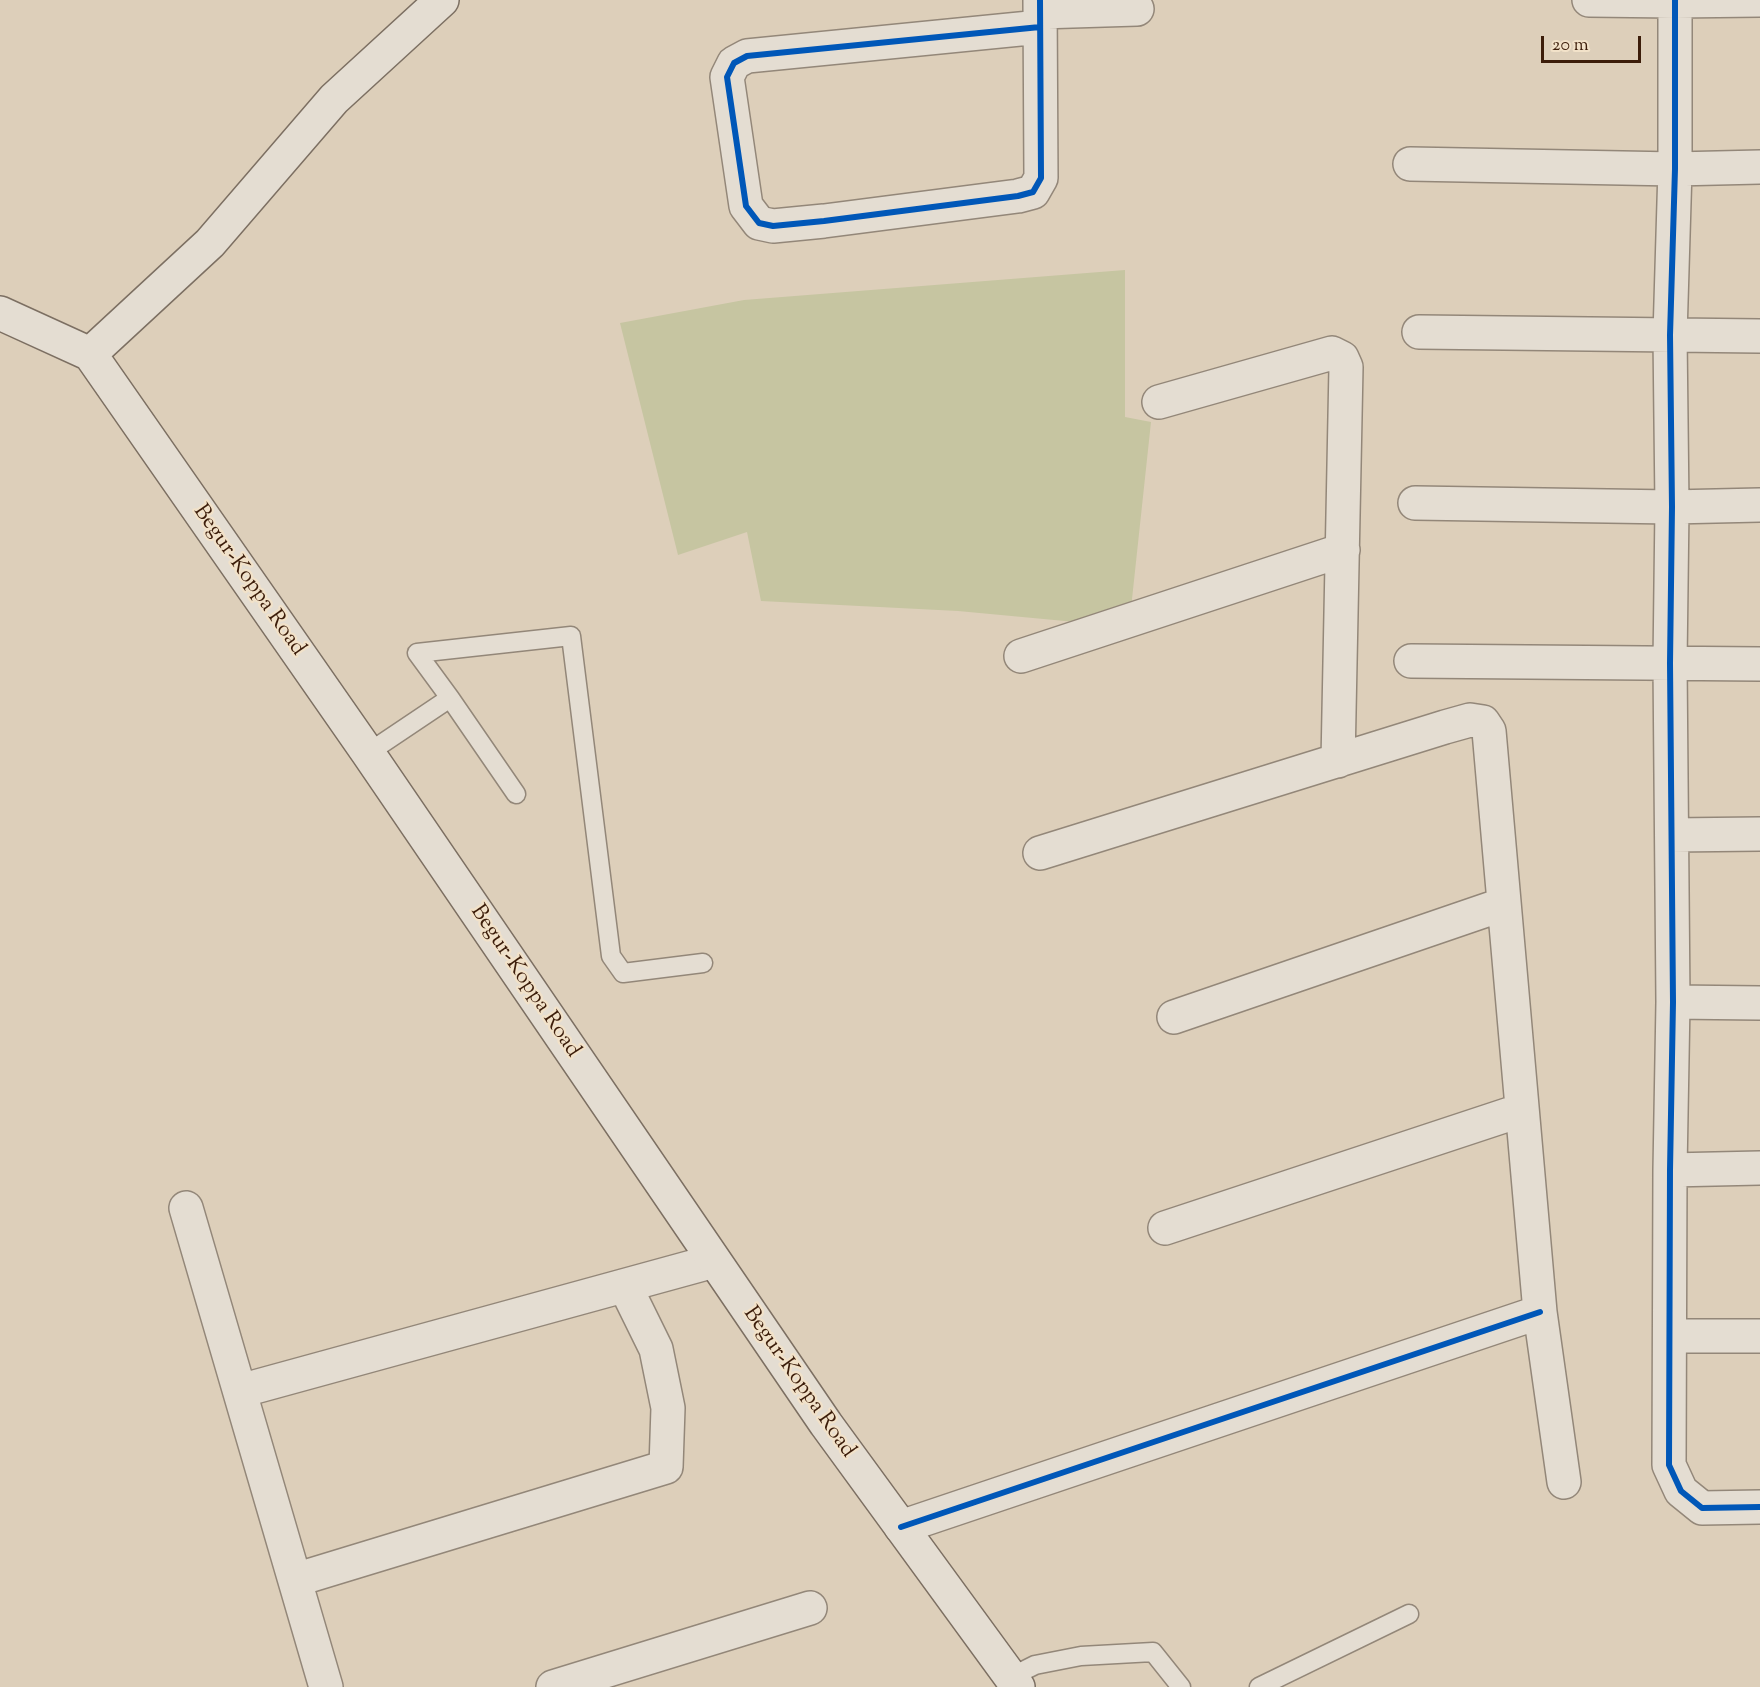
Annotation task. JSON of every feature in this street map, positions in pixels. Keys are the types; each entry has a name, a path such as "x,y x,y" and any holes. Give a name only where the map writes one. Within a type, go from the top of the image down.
{"street":[{"path":"0,313 90,354 210,243 334,99 442,0"},
{"path":"1589,0 1760,0"},
{"path":"1675,1 1675,169 1670,335 1673,1002 1670,1170 1670,1465 1681,1491 1702,1508 1760,1506"},
{"path":"1040,13 1041,178 1033,192 836,220 773,226 759,223 746,206 727,77 734,63 747,56 1040,13 1137,9"},
{"path":"1410,164 1675,169 1760,167"},
{"path":"1419,332 1760,336"},
{"path":"1159,402 1332,353 1342,358 1346,367 1338,761"},
{"name":"Begur-Koppa Road","path":"90,354 368,753 826,1424 1014,1682"},
{"path":"1415,503 1672,507 1760,505"},
{"path":"1021,656 1342,550"},
{"path":"1411,661 1760,664"},
{"path":"1040,852 1470,720 1483,722 1489,731 1540,1312 1564,1482"},
{"path":"1672,835 1760,834"},
{"path":"1174,1017 1504,904"},
{"path":"1673,1002 1760,1003"},
{"path":"1165,1228 1522,1110"},
{"path":"1670,1170 1760,1168"},
{"path":"186,1208 326,1687"},
{"path":"240,1391 714,1261"},
{"path":"295,1580 666,1467 668,1408 656,1349 624,1286"},
{"path":"901,1527 1540,1312"},
{"path":"1670,1336 1760,1336"},
{"path":"553,1687 810,1608"}],"lane":[{"path":"516,794 417,653 571,636 611,956 623,973 703,963"},
{"path":"368,753 450,698"},
{"path":"1260,1687 1409,1614"},
{"path":"1014,1682 1035,1665 1081,1656 1154,1652 1181,1687"}],"green space":[{"path":"1125,270 1125,417 1151,422 1129,627 958,611 761,601 747,532 678,555 620,323 744,300"}],"cycle path":[{"path":"1040,0 1041,178 1033,192 1018,196 773,226 759,223 746,206 727,77 734,63 747,56 1040,27"},
{"path":"1675,0 1675,169 1670,335 1673,1002 1669,1465 1681,1491 1702,1508 1760,1507"},
{"path":"901,1527 1540,1312"}]}
